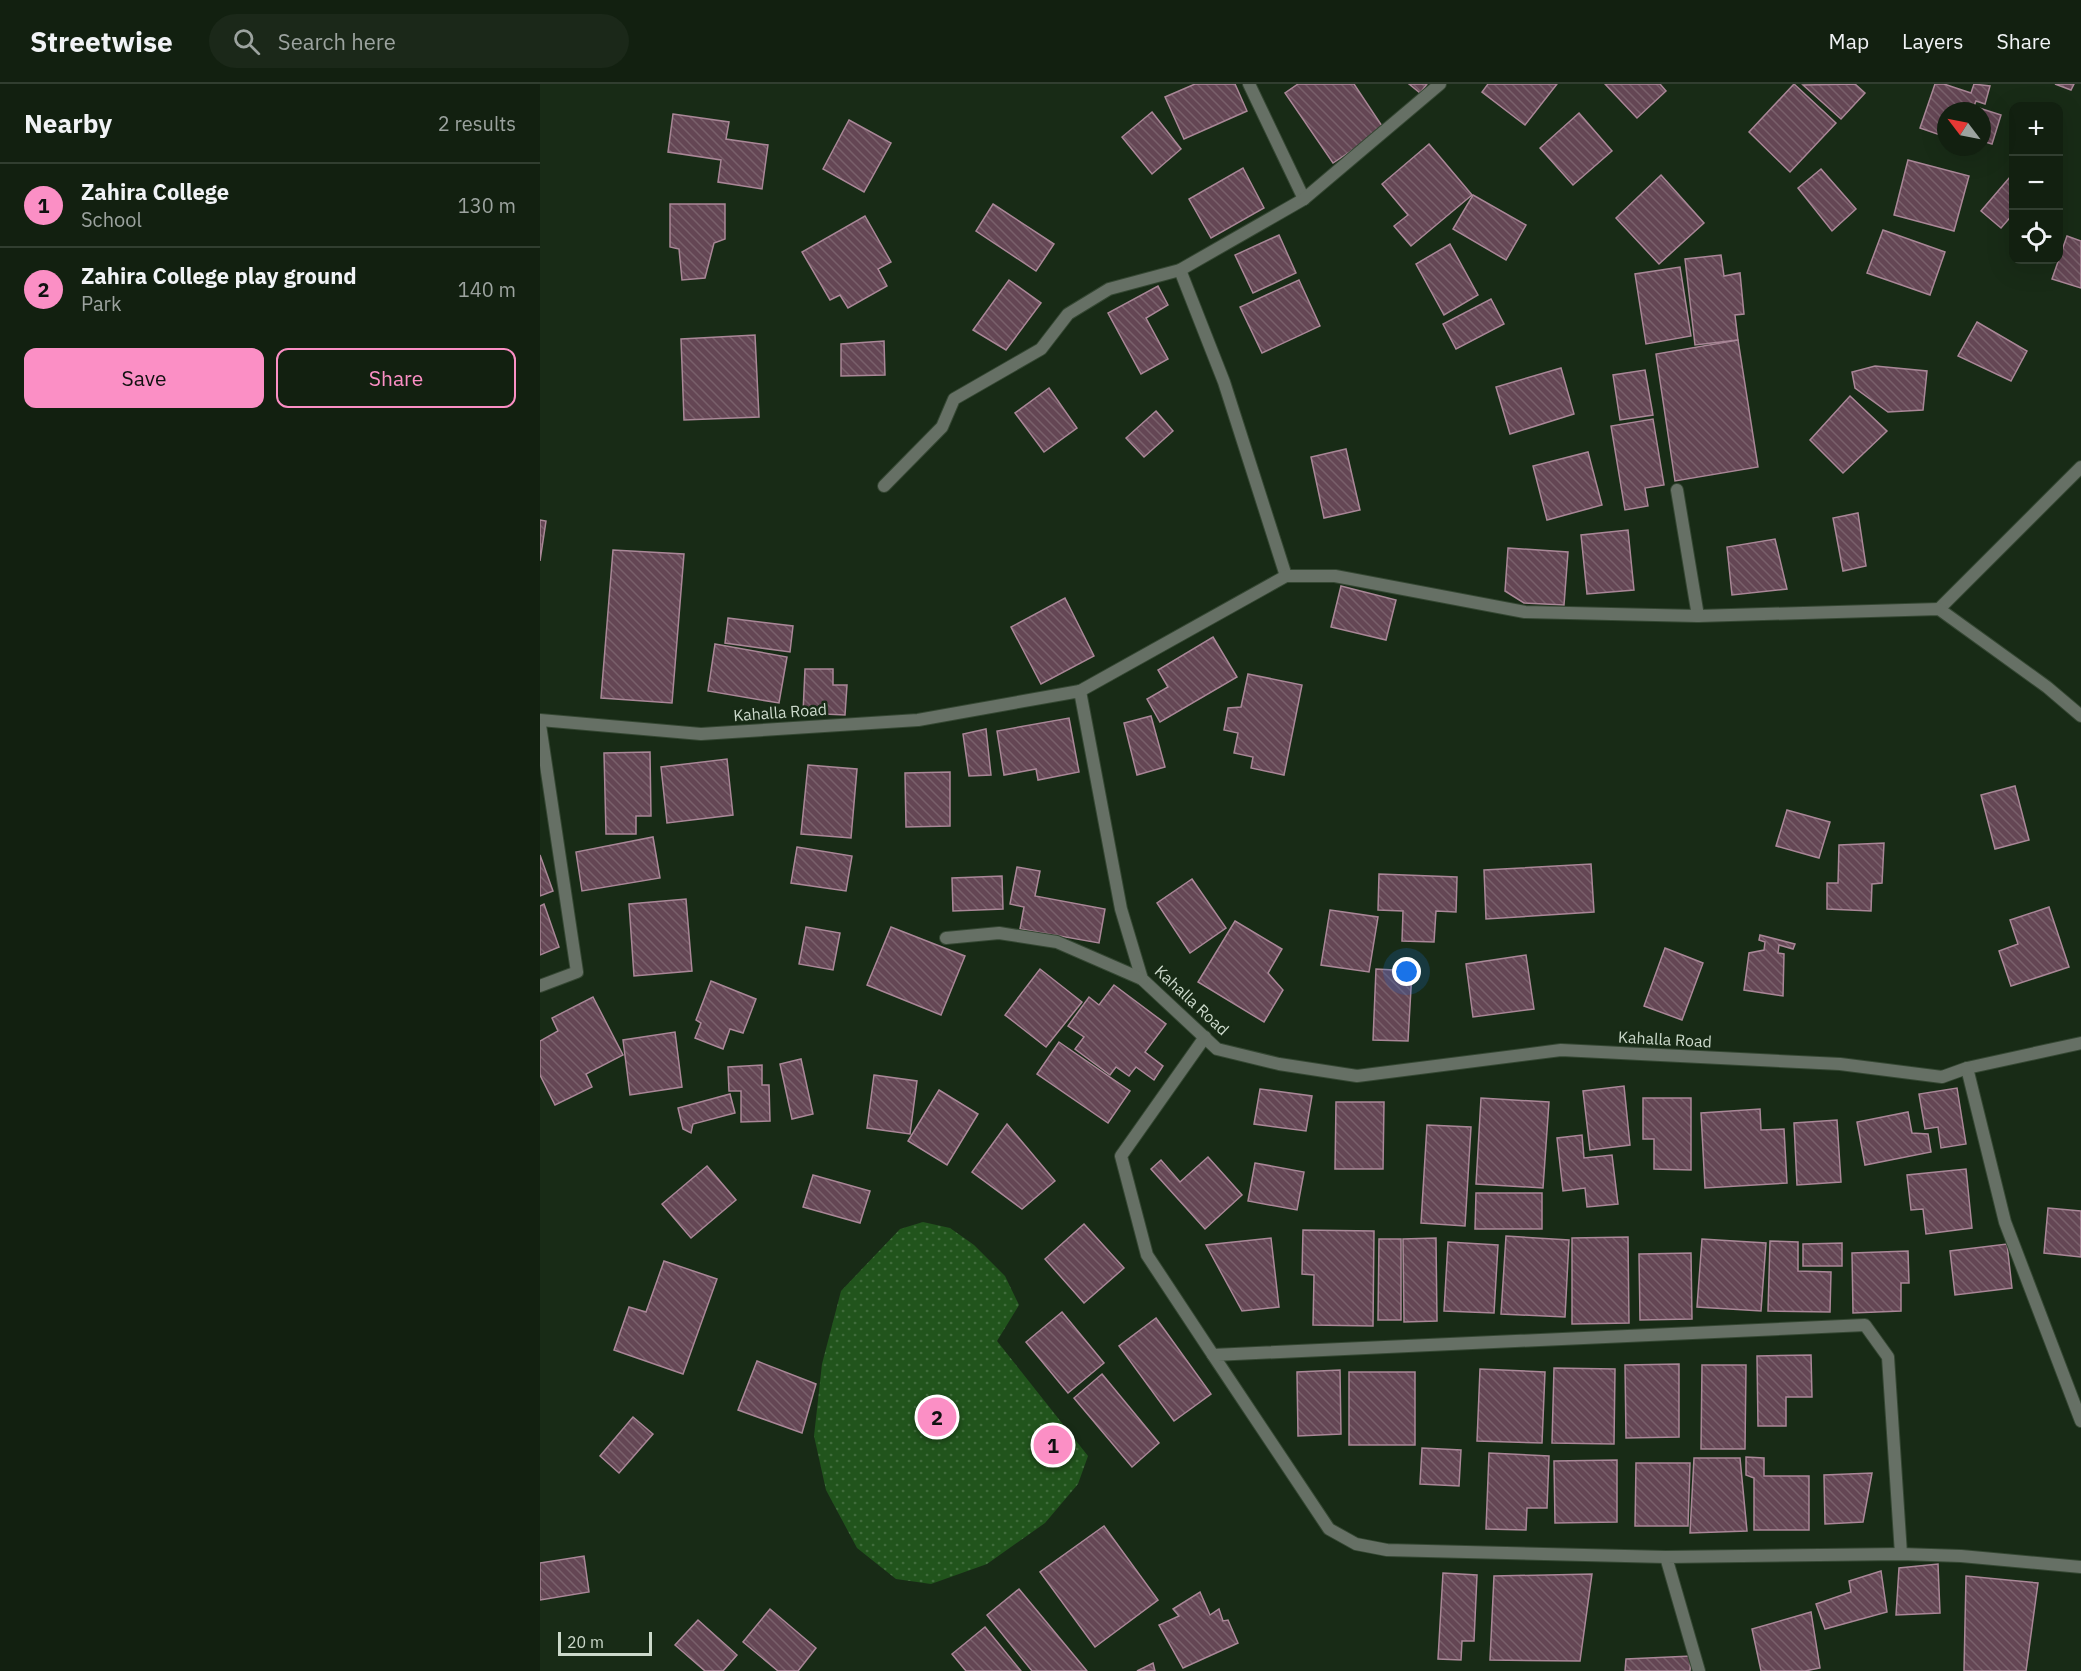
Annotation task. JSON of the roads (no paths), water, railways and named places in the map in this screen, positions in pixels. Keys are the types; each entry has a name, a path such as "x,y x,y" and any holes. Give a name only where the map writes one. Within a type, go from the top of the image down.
{"street":[{"path":"1249,84 1304,199"},
{"path":"884,486 942,427 954,399 1041,349 1068,314 1109,288 1180,270 1304,199 1440,84"},
{"path":"1180,270 1224,382 1286,576"},
{"path":"1939,609 2081,467"},
{"path":"1677,490 1698,616"},
{"path":"1080,691 1286,576 1335,576 1526,612 1698,616 1939,609 2047,687 2081,716"},
{"name":"Kahalla Road","path":"540,720 701,734 918,720 1080,691 1121,909 1142,980 1217,1049 1279,1064 1357,1076 1561,1050 1840,1064 1942,1077 1966,1068 2081,1044"},
{"path":"540,725 576,972 540,986"},
{"path":"946,938 999,933 1057,942 1142,980"},
{"path":"1205,1037 1121,1156 1147,1255 1329,1529 1356,1544 1386,1550 1666,1557 1901,1554 1961,1556 2081,1567"},
{"path":"1966,1068 2005,1222 2080,1415"},
{"path":"1213,1355 1865,1325 1888,1357 1901,1554"},
{"path":"1666,1557 1699,1671"}],"place":[{"name":"Zahira College play ground","path":"937,1417"},
{"name":"Zahira College","path":"1053,1445"}]}
